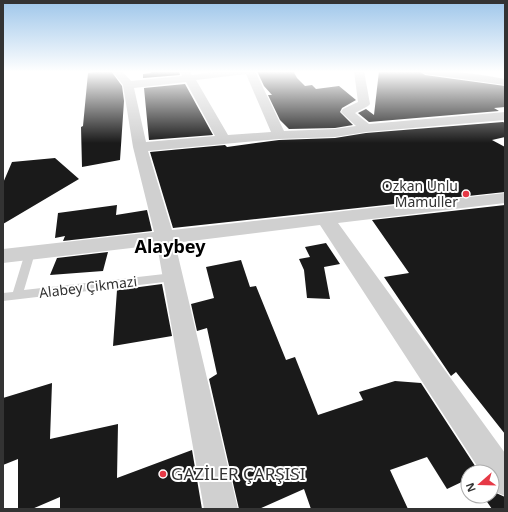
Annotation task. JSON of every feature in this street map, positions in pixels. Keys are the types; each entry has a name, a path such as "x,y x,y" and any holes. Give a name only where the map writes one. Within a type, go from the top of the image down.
{"street":[{"path":"130,95 140,147 165,239 221,509"},
{"path":"198,95 224,140"},
{"path":"261,95 279,135"},
{"path":"363,95 364,104 347,112 366,128"},
{"path":"140,147 279,135 335,133 366,128 505,116"},
{"path":"3,256 165,239 325,218 505,198"},
{"path":"325,218 505,480"}],"lane":[{"path":"17,295 30,253"},
{"name":"Alabey Çikmazi","path":"3,297 173,277"}],"building":[{"path":"86,95 123,95 120,160 82,167 81,127 83,126"},
{"path":"145,95 191,95 213,135 149,140"},
{"path":"268,95 350,95 356,100 342,108 340,112 353,125 335,128 289,129 280,120"},
{"path":"376,95 505,95 505,107 494,108 499,111 369,122 358,113 366,109 374,115"},
{"path":"505,123 505,137 492,140 505,147 505,192 173,228 150,152 225,145 227,147 279,140 335,138 366,133"},
{"path":"55,158 79,179 3,224 3,183 12,162"},
{"path":"117,205 116,215 147,210 152,231 63,241 65,236 55,238 58,213"},
{"path":"505,205 505,434 456,372 451,376 384,277 409,273 372,220"},
{"path":"326,243 340,264 324,267 330,299 307,298 304,270 299,259 310,257 305,247"},
{"path":"108,252 103,271 50,275 57,258"},
{"path":"241,260 250,287 256,286 286,360 295,357 318,415 363,400 359,392 395,381 421,383 474,464 460,464 460,483 447,489 427,457 390,470 408,509 311,509 304,489 259,509 239,509 209,379 217,374 207,328 197,331 191,304 214,298 206,267"},
{"path":"162,284 172,336 113,346 117,290"},
{"path":"52,383 50,439 118,424 117,478 192,450 202,509 60,509 60,497 32,509 18,509 18,459 3,465 3,398"},
{"path":"500,495 505,497 505,509 492,509 489,504 500,504"}],"place":[{"name":"Ozkan Unlu Mamuller","path":"466,194"},
{"name":"GAZİLER ÇARŞISI","path":"163,474"}],"district":[{"name":"Alaybey","path":"170,247"}]}
